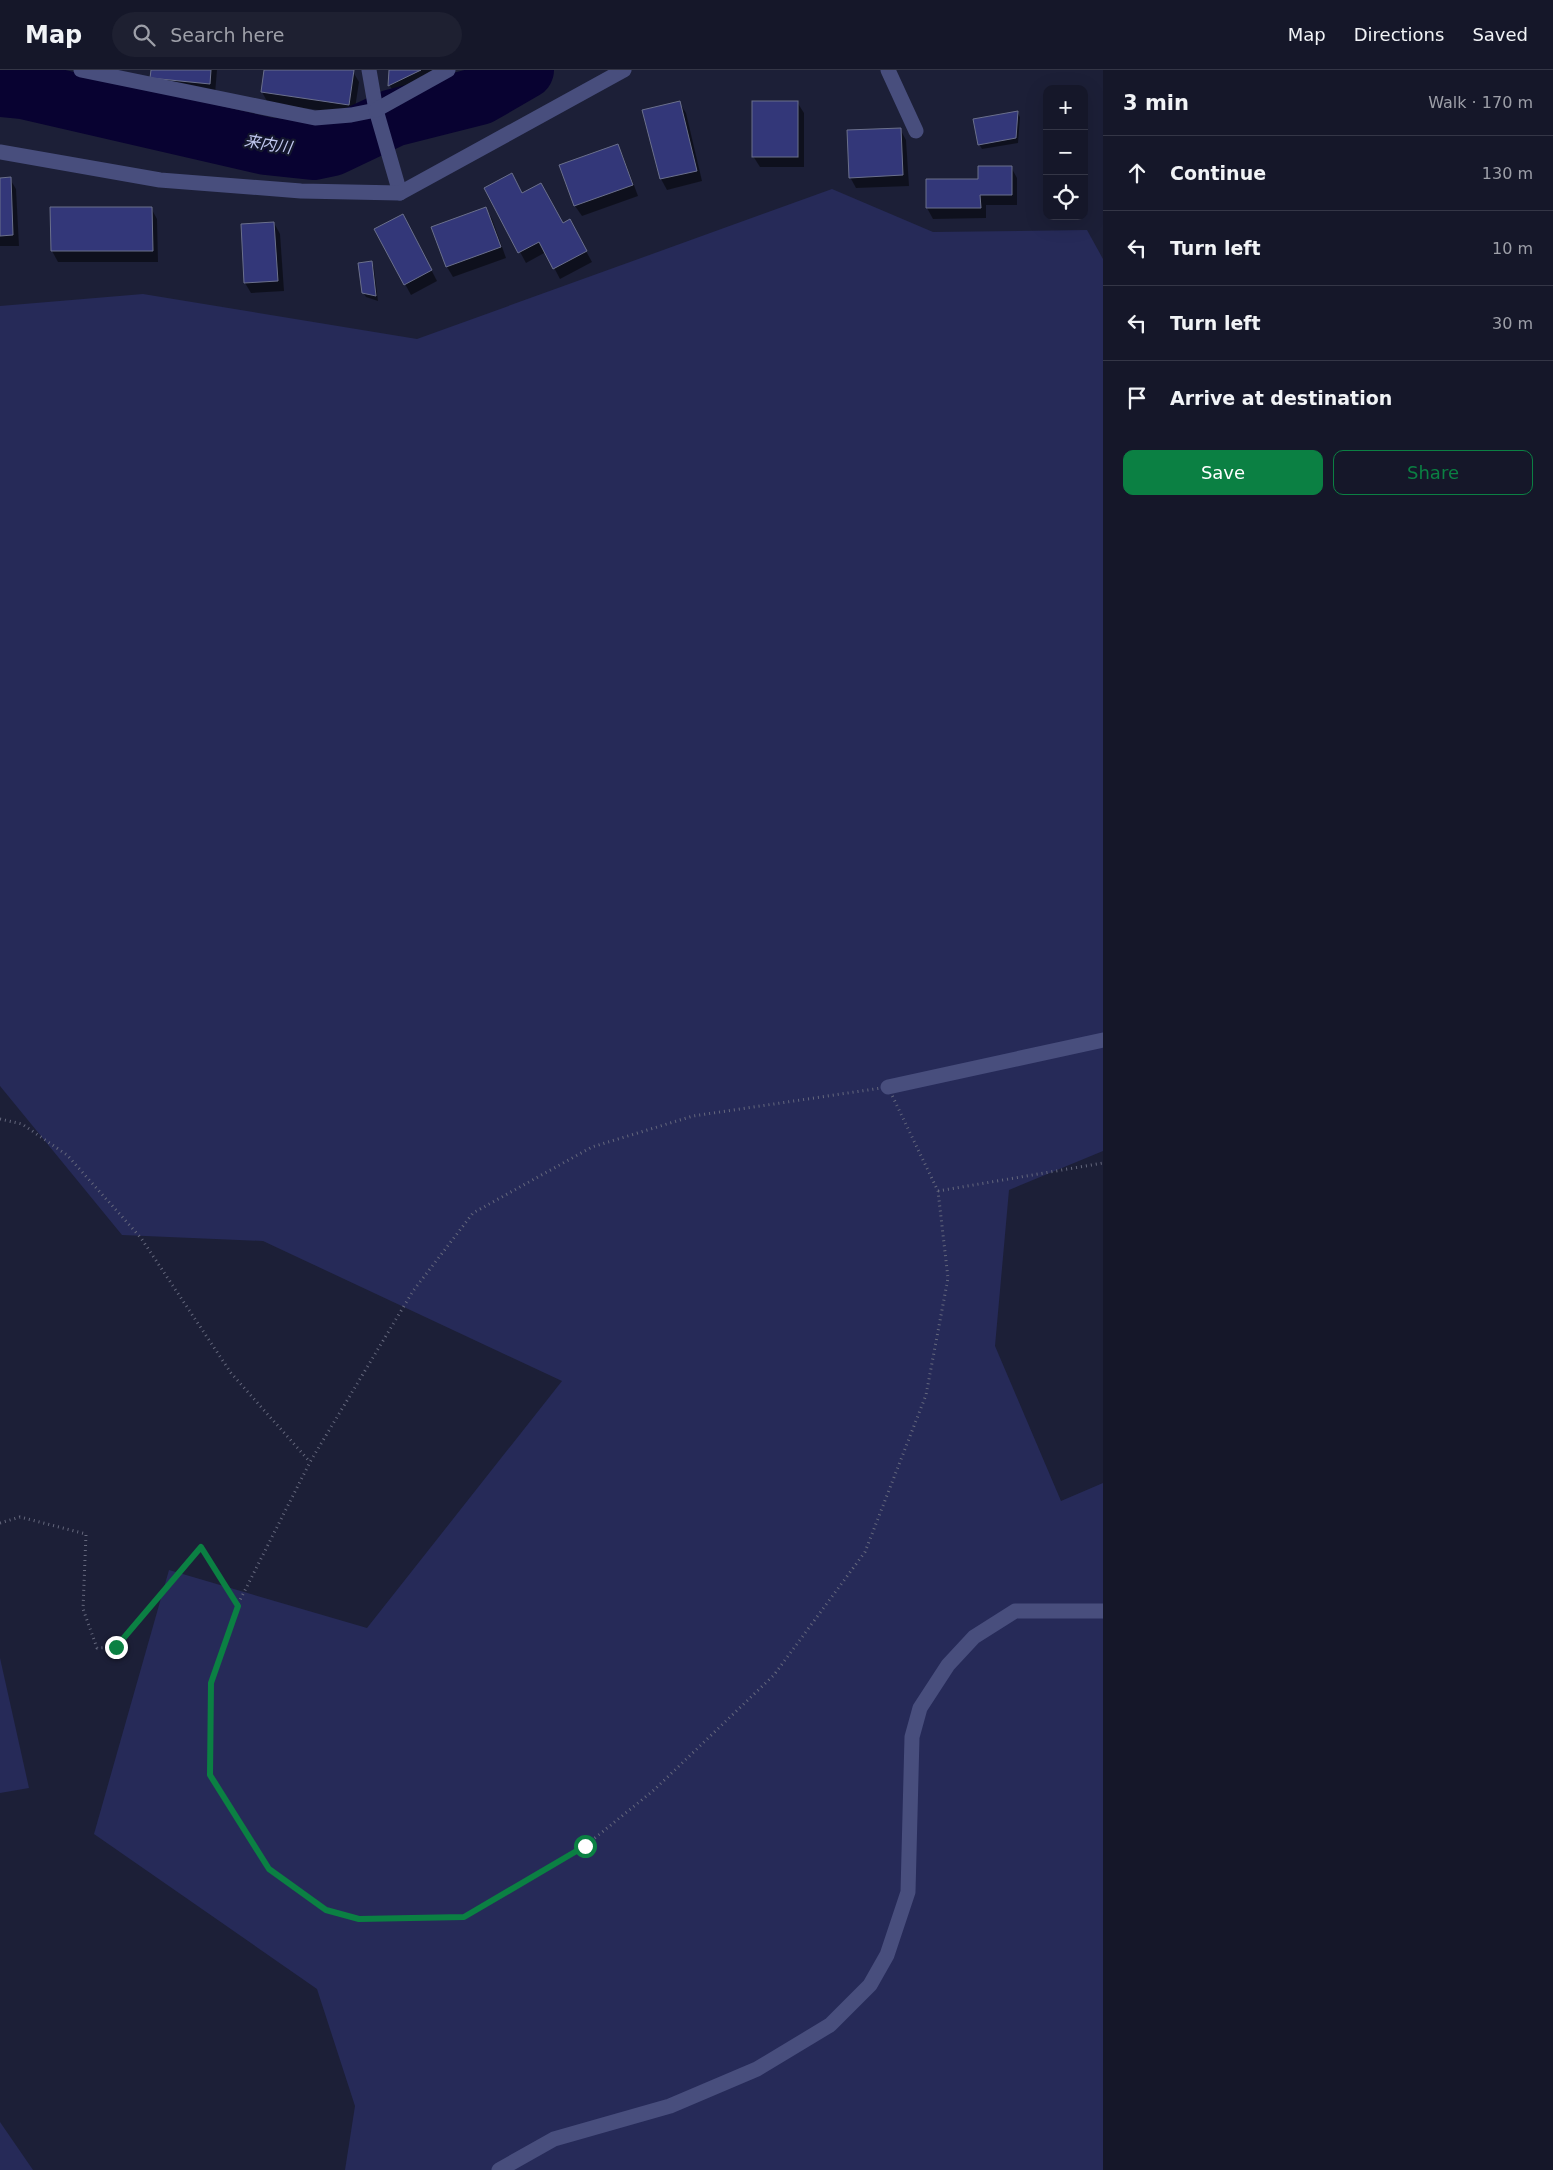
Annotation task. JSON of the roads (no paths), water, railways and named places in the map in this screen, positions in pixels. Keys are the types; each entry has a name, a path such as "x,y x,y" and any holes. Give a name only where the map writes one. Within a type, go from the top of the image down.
{"street":[{"path":"81,70 315,118 351,115 376,110 448,70"},
{"path":"369,70 376,110 397,186"},
{"path":"0,152 160,180 301,192 397,186 624,70"},
{"path":"888,70 916,131"},
{"path":"888,1087 1103,1040"},
{"path":"499,2170 554,2139 670,2106 757,2068 830,2025 870,1985 887,1955 908,1892 912,1737 920,1708 948,1665 974,1637 1015,1611 1103,1611"}],"waterway":[{"name":"来内川","path":"0,88 23,90 266,146 313,151 332,147 393,118 480,96 525,70"}]}
